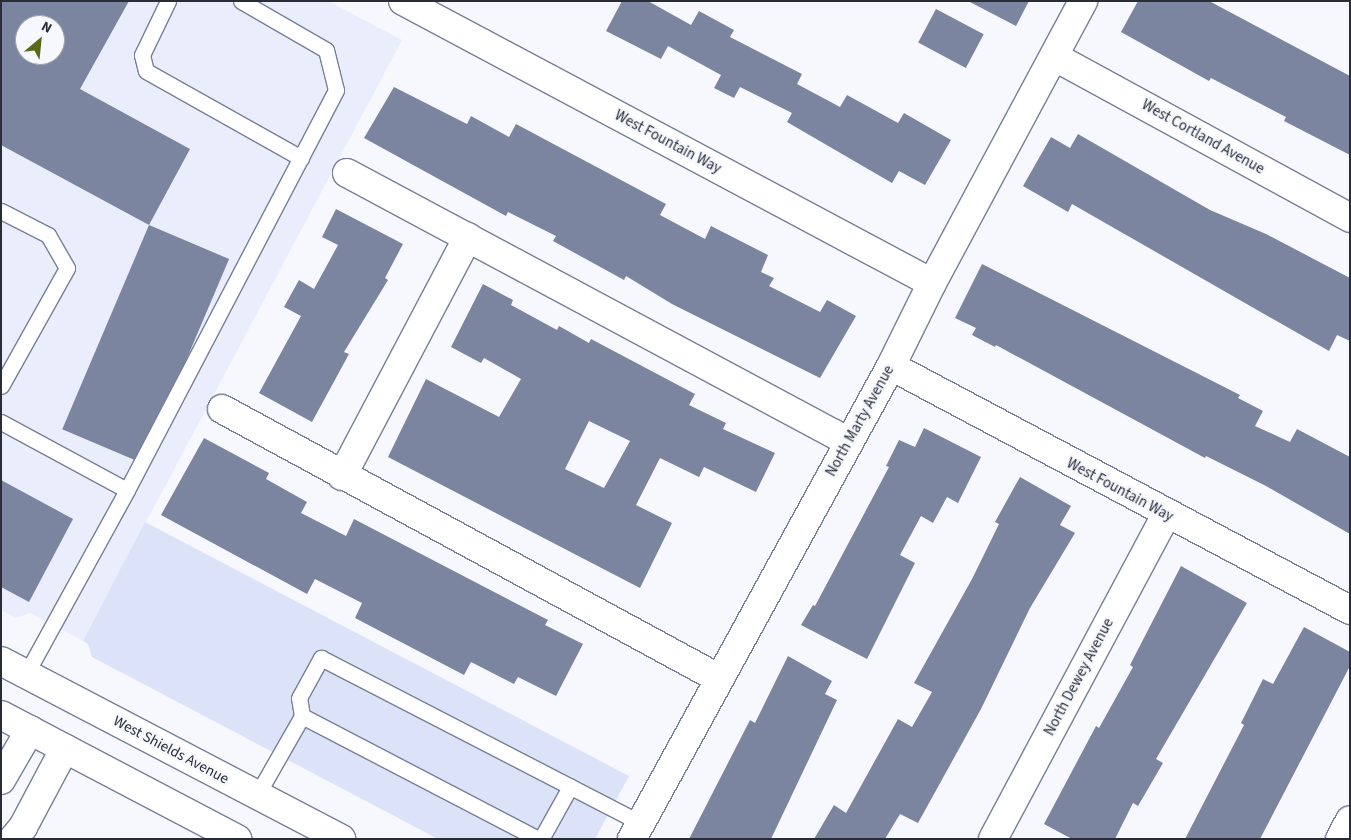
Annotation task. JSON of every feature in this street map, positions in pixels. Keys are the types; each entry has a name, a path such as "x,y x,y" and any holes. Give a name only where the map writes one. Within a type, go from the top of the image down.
{"street":[{"name":"West Fountain Way","path":"403,1 932,283"},
{"name":"North Marty Avenue","path":"636,831 718,678 891,366 932,283 1055,57 1083,1"},
{"name":"West Cortland Avenue","path":"1055,57 1350,218"},
{"path":"347,173 849,442"},
{"path":"342,476 468,237"},
{"name":"West Fountain Way","path":"891,366 1166,515 1350,610"},
{"path":"222,409 342,476 718,678"},
{"name":"North Dewey Avenue","path":"993,839 1166,515"},
{"name":"West Shields Avenue","path":"1,661 14,676 257,795 341,839"},
{"path":"1,715 65,748 224,836"},
{"path":"1,780 30,730"},
{"path":"12,839 23,827 65,748"},
{"path":"1340,839 1350,820"}],"lane":[{"path":"168,1 142,55 146,71 301,158"},
{"path":"14,676 128,490 336,90 326,50 241,1"},
{"path":"1,211 48,235 67,268 1,386"},
{"path":"1,422 128,490"},
{"path":"257,795 302,716 299,698 321,658 570,787 636,831"},
{"path":"302,716 540,839 570,787"}],"shaded area":[{"path":"1,1 328,1 402,40 83,641 30,613 16,618 1,610"},
{"path":"145,522 629,776 595,839 438,839 92,657 88,644 83,641"}],"building":[{"path":"1,1 129,1 80,89 190,149 149,225 1,145"},
{"path":"622,1 648,1 691,25 699,11 734,30 730,37 802,74 797,84 840,107 847,95 898,123 904,113 951,140 925,185 899,171 892,183 787,122 792,113 740,87 734,98 714,88 721,75 668,46 661,59 606,31"},
{"path":"968,1 1029,1 1016,26"},
{"path":"1138,1 1209,1 1350,76 1350,155 1284,121 1286,117 1211,78 1209,81 1121,32"},
{"path":"936,9 984,34 966,68 918,43"},
{"path":"394,87 467,124 471,116 509,137 516,124 666,204 660,215 705,239 711,226 768,255 761,272 774,278 769,286 820,312 827,300 856,316 820,378 672,304 626,276 624,280 553,241 556,236 508,212 506,216 364,138"},
{"path":"1078,134 1210,210 1266,234 1350,278 1350,341 1337,335 1329,351 1072,204 1068,212 1023,186 1051,137 1070,148"},
{"path":"336,209 403,244 385,278 388,280 344,352 349,354 312,422 259,393 301,316 284,307 299,280 314,289 338,245 322,237"},
{"path":"149,225 229,259 142,463 62,429"},
{"path":"982,264 1240,395 1238,398 1263,411 1255,426 1290,442 1297,429 1350,457 1350,534 1266,486 1206,456 1205,458 996,345 995,347 972,335 976,328 955,318"},
{"path":"483,284 513,300 511,305 557,330 559,326 589,343 591,339 695,394 689,405 726,423 723,429 775,453 756,492 704,467 699,477 660,458 636,505 672,523 640,588 388,457 426,379 499,417 521,379 484,358 481,363 451,347","holes":["589,421 630,441 604,488 565,469"]},
{"path":"924,428 981,457 958,503 947,497 933,523 921,516 900,555 915,563 867,659 801,625 813,605 815,606 889,467 886,466 899,440 915,447"},
{"path":"204,438 269,473 266,479 307,502 301,513 346,536 354,519 548,620 545,625 583,644 556,696 518,677 514,684 471,662 464,675 355,618 362,603 315,579 307,594 161,515"},
{"path":"1020,477 1071,506 1060,525 1075,533 1030,608 981,709 918,823 900,814 885,839 814,839 834,805 846,813 898,719 912,727 932,692 914,683 972,579 999,524 995,522"},
{"path":"1,480 73,519 29,602 1,587"},
{"path":"1181,566 1247,603 1156,759 1163,763 1138,806 1133,803 1115,839 1072,839 1044,824 1096,726 1099,728 1133,667 1130,665"},
{"path":"1304,627 1350,652 1350,666 1260,839 1185,839 1244,725 1241,723 1263,679 1273,684"},
{"path":"788,656 832,681 825,694 837,700 771,839 689,839 750,720 755,723"}]}
